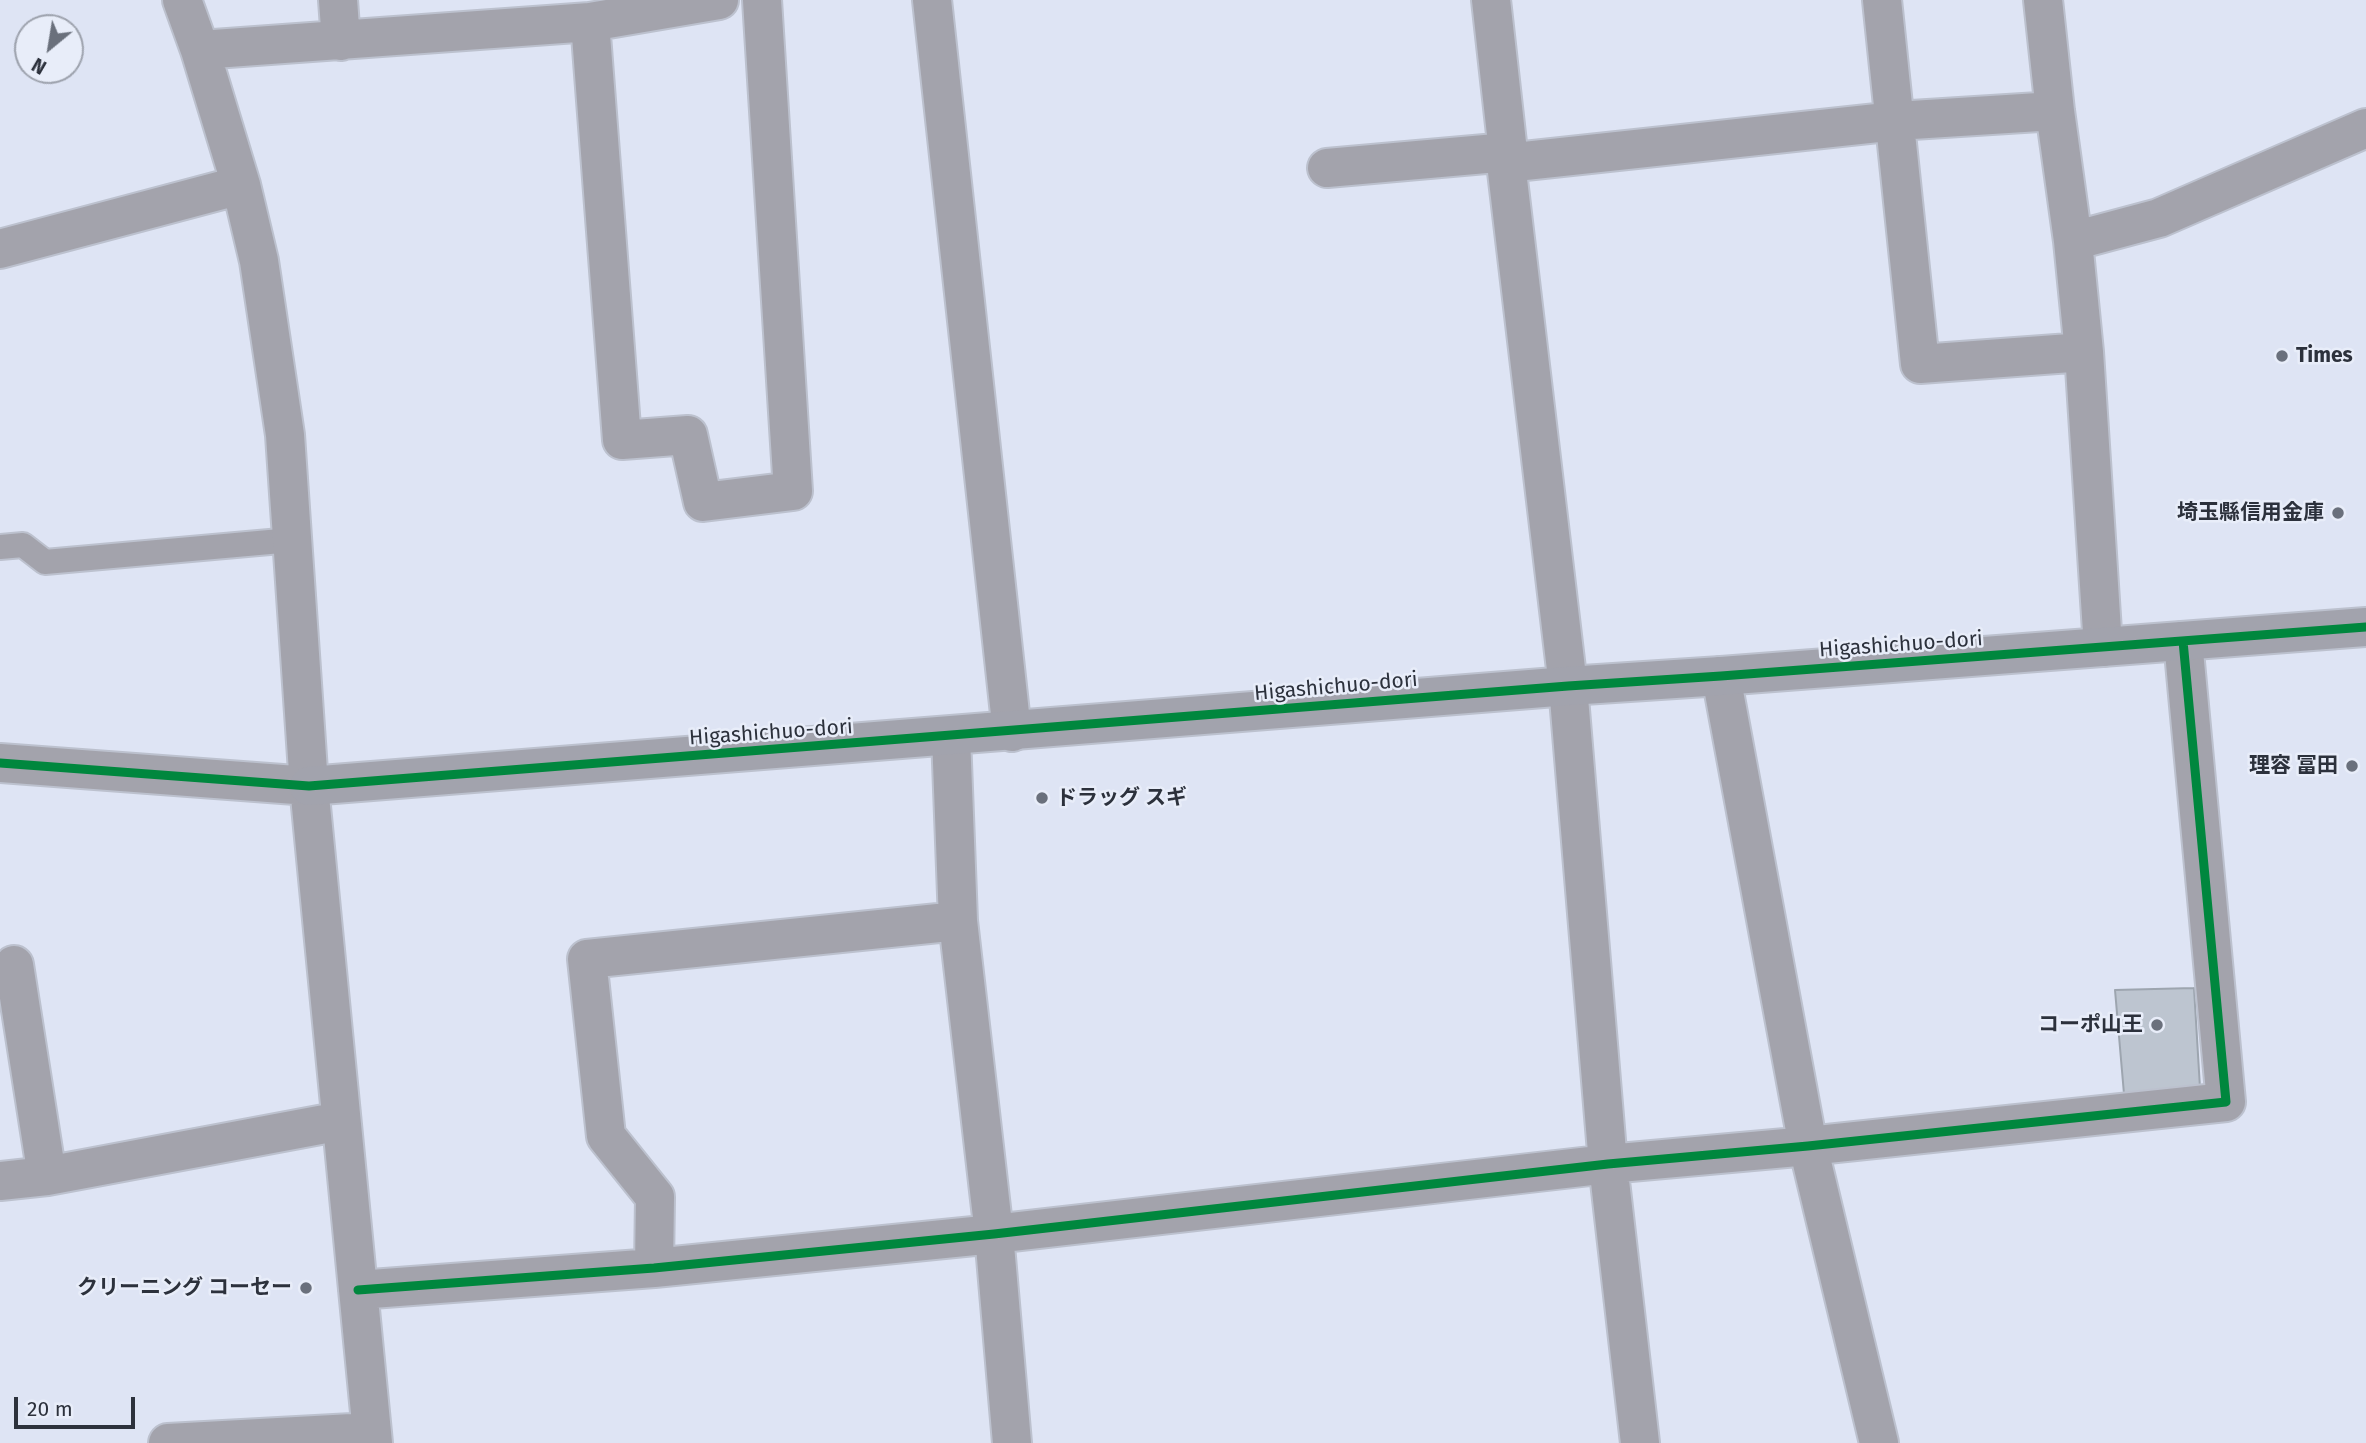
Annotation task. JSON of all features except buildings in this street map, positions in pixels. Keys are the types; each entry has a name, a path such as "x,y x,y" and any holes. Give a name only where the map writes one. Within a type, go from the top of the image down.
{"street":[{"path":"168,1443 372,1437 309,786 281,408 259,261 241,185 182,0"},
{"path":"338,0 341,41"},
{"path":"200,50 341,41 719,0"},
{"path":"578,15 622,440 688,435 703,502 793,491 762,0"},
{"path":"932,0 1012,732"},
{"path":"1491,0 1568,686 1608,1164 1640,1443"},
{"path":"1882,0 1920,364 2084,352"},
{"path":"2043,0 2084,352 2103,647"},
{"path":"1326,167 1507,158 1896,121 2055,111"},
{"path":"2073,241 2159,218 2366,128"},
{"path":"0,249 241,185"},
{"name":"Higashichuo-dori","path":"309,786 2366,626"},
{"path":"358,1290 654,1268 994,1234 1608,1164 2226,1102 2183,641"},
{"path":"1721,676 1808,1146 1879,1443"},
{"path":"951,736 958,921 994,1234 1012,1443"},
{"path":"0,763 309,786"},
{"path":"654,1268 655,1197 606,1136 587,959 958,921"},
{"path":"14,965 47,1176"},
{"path":"0,1181 47,1176 341,1121"}],"lane":[{"path":"0,547 23,545 45,562 292,540"}],"cycle path":[{"path":"0,763 309,786 1568,686 2366,627"},
{"path":"358,1290 654,1268 994,1234 1608,1164 2226,1102 2183,641"}],"place":[{"name":"Times","path":"2282,356"},
{"name":"埼玉縣信用金庫","path":"2338,513"},
{"name":"理容 冨田","path":"2352,766"},
{"name":"ドラッグ スギ","path":"1042,798"},
{"name":"コーポ山王","path":"2157,1025"},
{"name":"クリーニング コーセー","path":"306,1288"}]}
